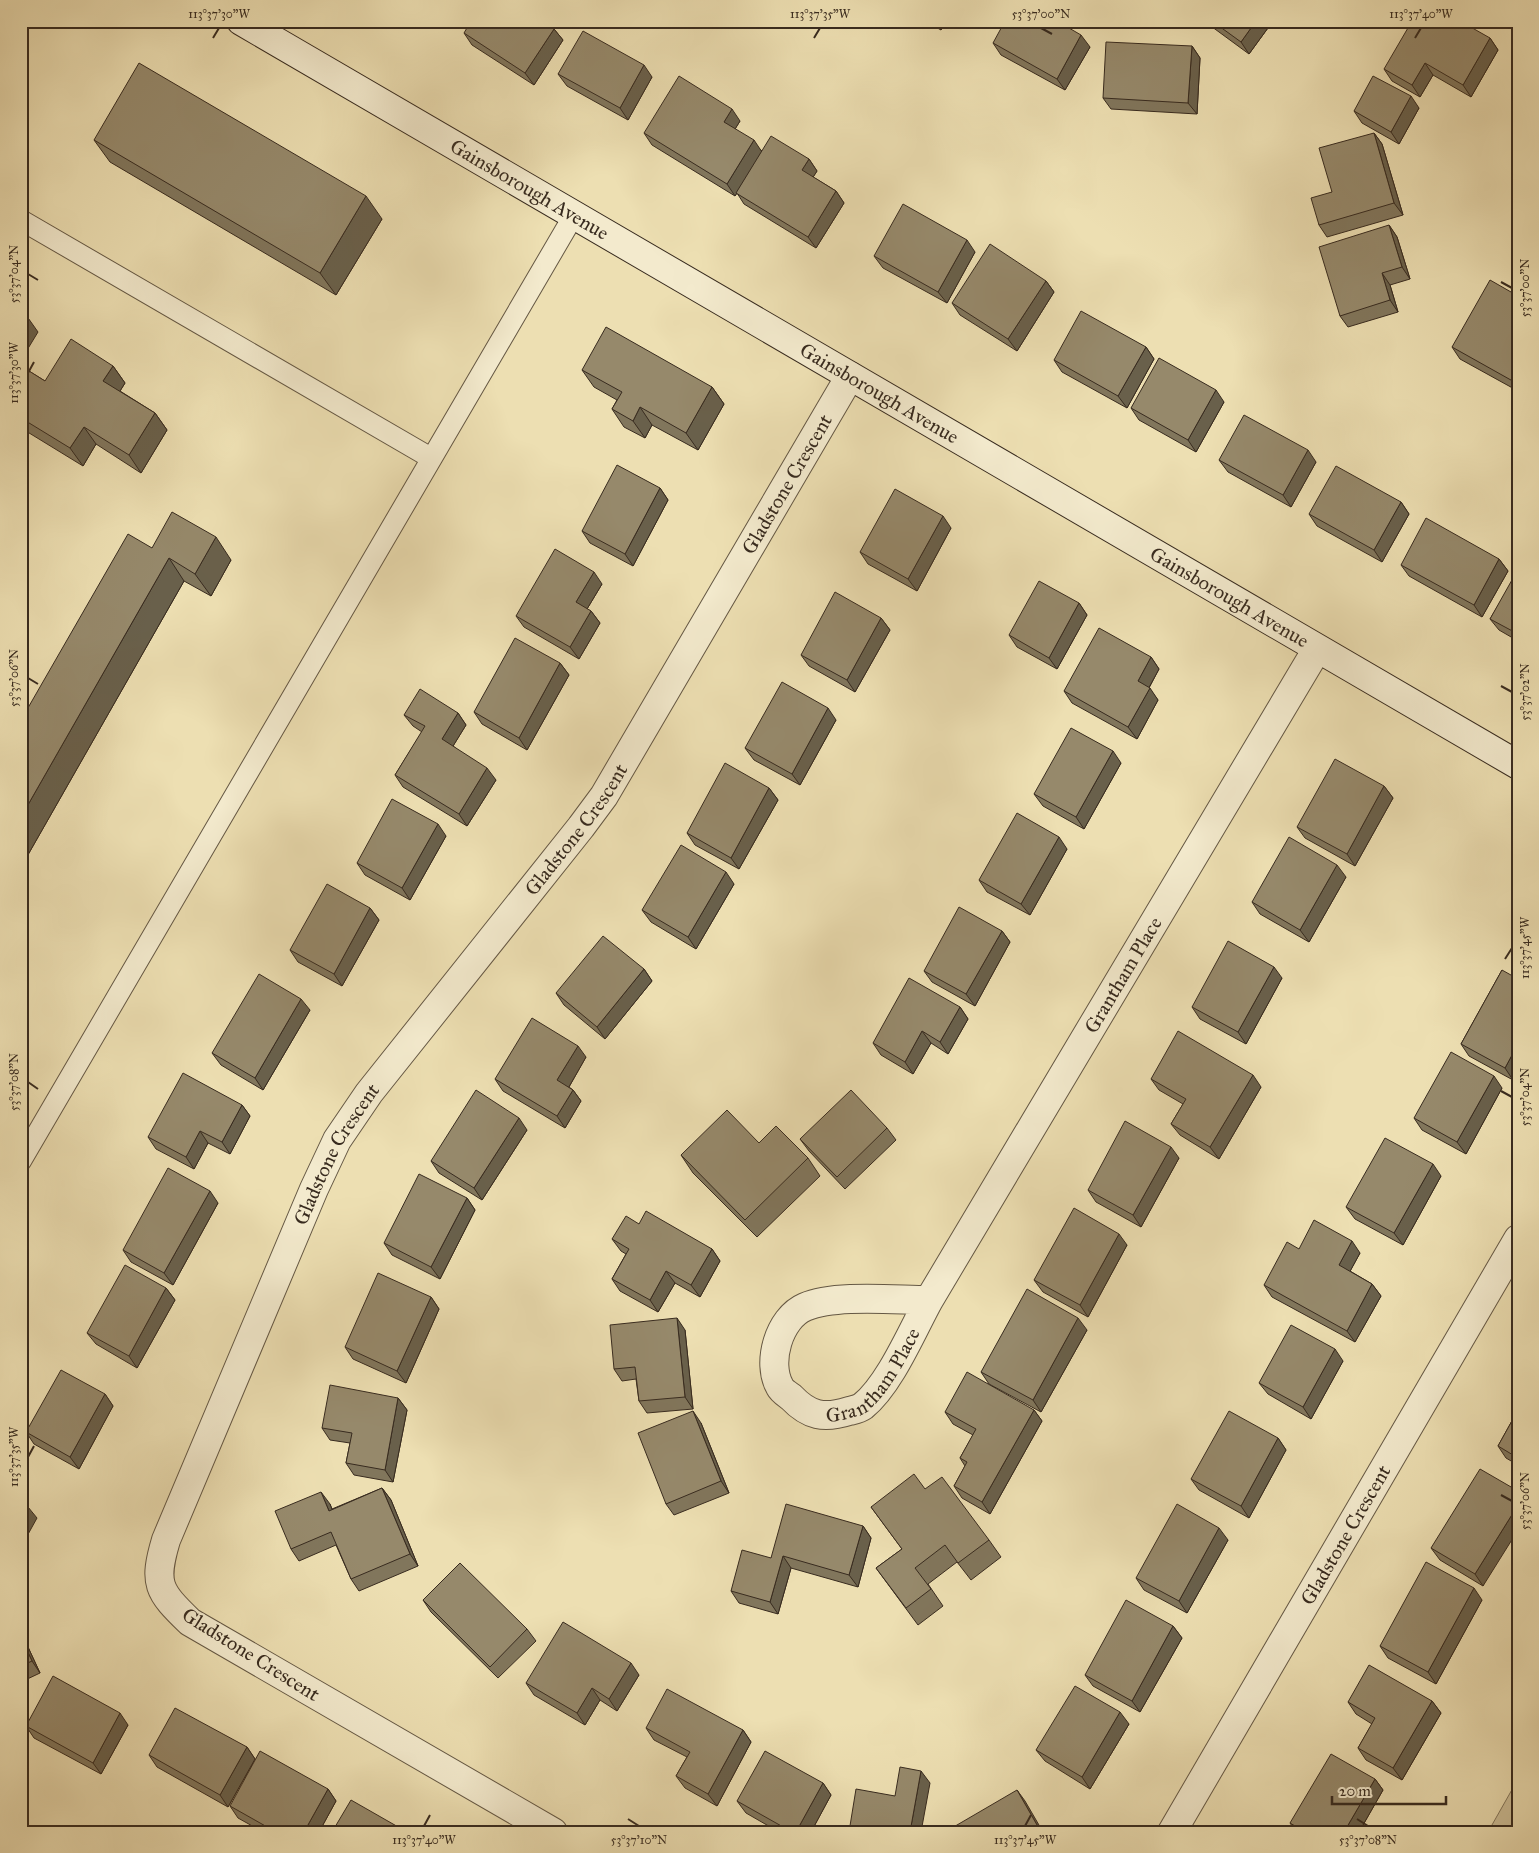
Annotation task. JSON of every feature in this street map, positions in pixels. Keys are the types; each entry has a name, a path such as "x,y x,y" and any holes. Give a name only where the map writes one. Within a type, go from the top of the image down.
{"street":[{"name":"Gainsborough Avenue","path":"241,21 1518,765"},
{"name":"Gladstone Crescent","path":"553,1832 190,1622 170,1602 163,1590 160,1584 158,1565 166,1540 314,1189 337,1140 369,1093 604,796 850,376"},
{"name":"Grantham Place","path":"929,1300 828,1300 803,1308 786,1323 777,1341 774,1367 780,1387 797,1403 817,1416 833,1416 861,1407 881,1388 929,1300 1317,649"},
{"name":"Gladstone Crescent","path":"1172,1832 1518,1239"}],"lane":[{"path":"21,1161 574,215"},
{"path":"21,220 431,458"}],"shaded area":[{"path":"1518,1779 1518,1832 1488,1832"}],"building":[{"path":"471,21 543,21 554,29 525,73 464,33"},
{"path":"1005,21 1057,21 1081,35 1057,79 993,43"},
{"path":"1212,21 1256,21 1241,42"},
{"path":"1412,21 1460,21 1490,38 1463,85 1425,63 1412,85 1384,69"},
{"path":"583,31 644,65 620,108 558,74"},
{"path":"1106,42 1192,46 1188,103 1103,98"},
{"path":"139,63 366,196 320,273 94,140"},
{"path":"679,76 732,109 724,122 754,140 727,184 644,133"},
{"path":"1373,76 1411,96 1391,132 1354,111"},
{"path":"1374,133 1394,203 1319,225 1311,198 1332,192 1319,148"},
{"path":"771,136 809,159 802,170 836,191 808,237 736,193"},
{"path":"903,204 967,240 938,292 874,256"},
{"path":"1389,225 1402,267 1382,273 1390,300 1340,316 1319,247"},
{"path":"990,244 1046,281 1008,339 952,303"},
{"path":"1490,280 1518,296 1518,343 1515,347 1518,349 1518,384 1452,347"},
{"path":"1081,311 1146,347 1118,396 1054,360"},
{"path":"21,312 26,315 21,323"},
{"path":"606,327 712,387 686,433 640,407 633,421 612,409 622,392 582,370"},
{"path":"71,339 113,366 103,381 155,413 129,455 84,427 70,448 21,418 21,366 45,381"},
{"path":"1159,358 1216,390 1188,440 1131,408"},
{"path":"1244,415 1308,450 1283,495 1219,460"},
{"path":"617,465 660,488 625,554 582,531"},
{"path":"1336,466 1401,502 1374,550 1309,514"},
{"path":"895,489 943,516 908,579 860,552"},
{"path":"172,512 216,537 195,574 169,558 21,817 21,720 128,534 152,548"},
{"path":"1426,518 1499,559 1474,605 1401,565"},
{"path":"555,549 594,572 576,602 591,611 570,647 516,616"},
{"path":"1518,572 1518,634 1490,619"},
{"path":"1039,581 1079,603 1049,658 1009,635"},
{"path":"835,592 881,618 847,680 801,655"},
{"path":"1099,628 1151,657 1138,681 1150,688 1128,727 1064,691"},
{"path":"515,638 560,663 519,738 474,712"},
{"path":"782,682 828,708 792,774 745,748"},
{"path":"420,689 458,713 442,739 487,768 459,814 395,775 425,726 404,715"},
{"path":"1071,728 1113,751 1076,817 1034,794"},
{"path":"1335,759 1384,786 1347,854 1297,827"},
{"path":"725,763 769,788 731,858 687,833"},
{"path":"392,799 438,824 402,888 357,863"},
{"path":"1017,813 1059,837 1021,904 979,880"},
{"path":"1289,837 1337,865 1300,930 1252,902"},
{"path":"681,845 726,872 688,937 642,910"},
{"path":"327,884 370,908 334,974 290,950"},
{"path":"959,907 1002,931 966,994 924,971"},
{"path":"603,936 644,969 597,1027 556,993"},
{"path":"1228,941 1274,967 1238,1032 1192,1007"},
{"path":"1502,970 1518,979 1518,1044 1505,1068 1461,1044"},
{"path":"259,974 301,999 255,1078 212,1053"},
{"path":"909,978 960,1007 940,1042 922,1031 905,1062 873,1043"},
{"path":"532,1018 578,1046 557,1080 573,1090 557,1116 495,1079"},
{"path":"1178,1031 1253,1075 1210,1147 1171,1124 1186,1099 1151,1079"},
{"path":"1451,1052 1494,1076 1457,1142 1414,1118"},
{"path":"183,1073 242,1105 222,1142 200,1131 186,1157 148,1137"},
{"path":"476,1090 519,1118 474,1188 431,1161"},
{"path":"851,1090 887,1128 837,1177 800,1139"},
{"path":"727,1110 759,1143 776,1126 808,1158 745,1220 681,1155"},
{"path":"1125,1121 1171,1147 1133,1215 1088,1190"},
{"path":"1385,1138 1433,1164 1394,1233 1346,1207"},
{"path":"168,1168 210,1191 164,1273 123,1250"},
{"path":"419,1174 467,1198 431,1267 384,1243"},
{"path":"1074,1208 1119,1234 1080,1305 1034,1280"},
{"path":"646,1211 712,1249 691,1285 666,1271 650,1300 612,1279 629,1249 612,1239 626,1216 639,1224"},
{"path":"1314,1220 1352,1241 1339,1265 1372,1284 1347,1331 1264,1285 1287,1242 1299,1249"},
{"path":"125,1265 166,1288 129,1356 87,1333"},
{"path":"378,1273 431,1297 397,1371 345,1347"},
{"path":"1027,1289 1078,1318 1033,1400 981,1372"},
{"path":"677,1318 685,1397 639,1401 635,1367 614,1369 610,1325"},
{"path":"1291,1325 1335,1349 1303,1407 1259,1383"},
{"path":"61,1370 105,1394 70,1457 26,1432"},
{"path":"967,1372 1034,1410 982,1502 954,1486 967,1462 960,1458 976,1429 945,1412"},
{"path":"330,1385 398,1398 385,1470 346,1463 352,1433 322,1428"},
{"path":"1518,1410 1518,1458 1498,1446"},
{"path":"693,1411 721,1481 666,1504 638,1433"},
{"path":"1229,1411 1278,1438 1241,1506 1191,1479"},
{"path":"1480,1469 1518,1491 1518,1505 1475,1574 1431,1548"},
{"path":"914,1474 925,1489 942,1477 989,1540 958,1563 945,1545 915,1568 931,1589 906,1608 876,1568 902,1549 871,1507"},
{"path":"382,1488 410,1554 351,1579 331,1532 291,1549 275,1511 321,1492 329,1511"},
{"path":"21,1503 28,1507 21,1520"},
{"path":"786,1504 863,1526 849,1575 783,1556 770,1602 731,1591 742,1550 771,1558"},
{"path":"1177,1504 1219,1528 1179,1601 1136,1578"},
{"path":"1426,1562 1474,1588 1428,1672 1380,1646"},
{"path":"460,1563 527,1629 490,1667 423,1600"},
{"path":"1126,1600 1173,1626 1132,1701 1085,1675"},
{"path":"563,1622 631,1663 609,1699 592,1688 577,1713 526,1683"},
{"path":"21,1638 32,1661 21,1666"},
{"path":"1369,1665 1432,1701 1393,1768 1358,1748 1375,1718 1348,1702"},
{"path":"53,1676 120,1713 93,1763 26,1726"},
{"path":"1075,1686 1120,1712 1082,1777 1036,1750"},
{"path":"667,1689 743,1730 708,1794 676,1776 690,1752 646,1728"},
{"path":"175,1708 247,1747 220,1795 149,1755"},
{"path":"260,1751 328,1789 304,1832 276,1832 230,1806"},
{"path":"765,1751 823,1783 796,1832 792,1832 737,1801"},
{"path":"1331,1754 1375,1779 1344,1832 1305,1832 1290,1823"},
{"path":"900,1767 921,1771 910,1832 849,1832 856,1789 895,1796"},
{"path":"1017,1790 1041,1832 945,1832"},
{"path":"351,1800 407,1832 332,1832"}]}
